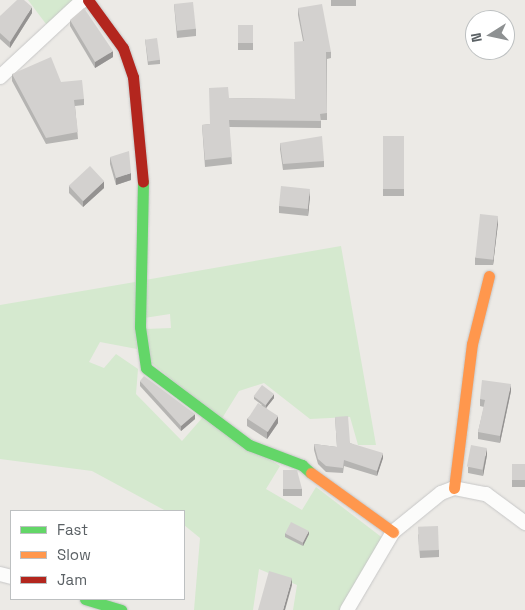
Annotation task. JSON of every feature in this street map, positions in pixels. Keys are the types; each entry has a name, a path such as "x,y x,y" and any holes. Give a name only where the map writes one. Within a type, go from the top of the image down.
{"street":[{"path":"0,77 83,0"},
{"path":"88,0 123,48 133,77 143,169 140,328 146,368 250,445 302,465 326,488 393,532"},
{"path":"454,488 472,344 490,276"},
{"path":"347,610 393,532 441,493 454,488 486,494 525,523"},
{"path":"88,600 122,610"}],"green space":[{"path":"28,0 78,0 49,28"},
{"path":"341,246 376,445 358,445 350,417 310,419 264,383 239,391 221,420 148,360 145,329 171,328 170,314 144,318 145,280"},
{"path":"135,282 137,349 100,342 89,362 104,368 116,354 138,369 136,394 182,441 203,417 280,466 266,489 302,510 316,487 384,539 340,610 293,610 297,585 259,569 253,610 194,610 200,538 185,526 185,510 164,510 92,471 0,459 0,305"}],"building":[{"path":"17,0 24,0 32,7 10,42 0,33 0,16"},
{"path":"193,2 196,29 177,31 174,4"},
{"path":"322,4 331,52 326,52 327,113 320,114 321,121 229,120 232,157 205,160 202,125 210,124 209,88 228,87 229,98 295,99 294,42 304,41 298,8"},
{"path":"84,8 113,51 95,62 70,20"},
{"path":"238,25 253,25 253,43 238,43"},
{"path":"157,38 160,60 148,61 145,40"},
{"path":"51,57 61,82 82,80 84,99 74,100 78,132 46,138 12,74"},
{"path":"322,136 324,161 283,164 280,143"},
{"path":"383,136 404,136 404,189 383,189"},
{"path":"129,151 131,173 116,178 110,157"},
{"path":"90,166 104,181 83,201 69,186"},
{"path":"281,186 310,189 308,209 279,206"},
{"path":"480,214 498,216 493,260 475,258"},
{"path":"144,376 195,414 181,426 140,381"},
{"path":"482,380 511,384 500,436 478,432 485,400 480,399"},
{"path":"262,385 274,394 266,405 254,396"},
{"path":"258,403 278,416 268,432 248,419"},
{"path":"348,416 350,443 383,453 377,471 344,460 343,468 326,466 318,459 314,444 337,447 335,417"},
{"path":"471,445 487,448 483,470 467,467"},
{"path":"512,464 525,464 525,480 512,480"},
{"path":"283,470 297,470 302,489 283,489"},
{"path":"291,522 309,531 303,543 285,534"},
{"path":"438,526 439,550 419,551 418,527"},
{"path":"269,571 292,578 283,610 258,610"}],"traffic: fast":[{"path":"143,182 140,327 146,368 249,445 302,465 311,473"},
{"path":"88,600 121,610"}],"traffic: slow":[{"path":"454,488 472,344 489,276"},
{"path":"311,473 393,532"}],"traffic: jam":[{"path":"88,0 123,48 133,77 143,182"}]}
